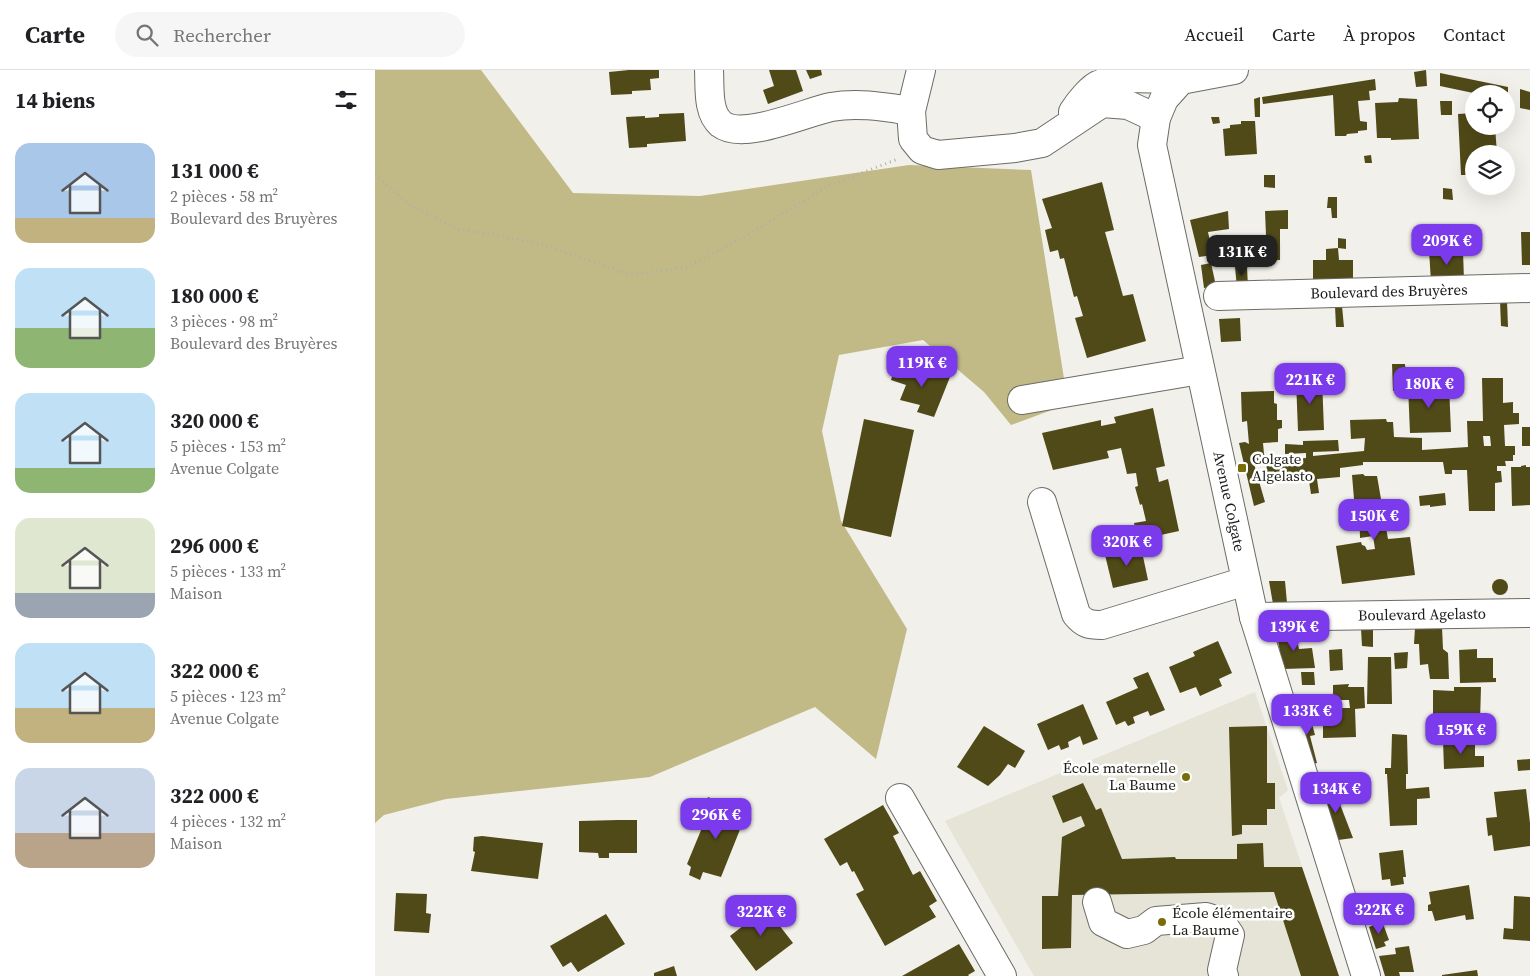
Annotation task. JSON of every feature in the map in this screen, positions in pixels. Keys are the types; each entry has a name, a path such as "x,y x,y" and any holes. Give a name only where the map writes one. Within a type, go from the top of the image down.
{"street":[{"path":"709,70 713,114 721,124 733,130 753,129 832,107 866,105 911,111"},
{"path":"921,70 911,111 913,139 922,150 938,155 1015,148 1042,143 1101,103 1128,104 1156,118"},
{"path":"1063,128 1079,104 1098,84 1131,78 1181,80 1234,70"},
{"name":"Avenue Colgate","path":"1181,80 1164,99 1156,118 1152,145 1254,617 1366,976"},
{"name":"Boulevard des Bruyères","path":"1217,296 1530,288"},
{"path":"1021,400 1200,370"},
{"path":"1043,502 1076,614 1084,623 1102,625 1246,581"},
{"name":"Boulevard Agelasto","path":"1254,617 1530,613"},
{"path":"900,798 1003,976"},
{"path":"1097,902 1103,922 1127,934 1144,930 1156,921 1206,917 1221,922 1230,935 1222,970 1224,976"}],"path":[{"path":"375,175 411,206 459,229 539,243 630,275 687,267 739,240 831,185 922,150"}],"shaded area":[{"path":"375,70 481,70 573,193 700,196 909,165 1031,170 1068,404 1011,425 984,392 923,340 839,355 822,431 841,521 907,629 876,759 815,707 650,777 446,799 384,815 375,823"},
{"name":"École élémentaire La Baume","path":"1255,692 1288,790 1279,798 1339,976 1034,976 945,821"}],"building":[{"path":"659,70 659,78 650,79 651,90 632,91 632,94 611,95 609,72"},
{"path":"769,70 796,70 803,91 768,104 763,90 774,86"},
{"path":"806,70 821,70 822,75 810,79"},
{"path":"1426,70 1427,86 1416,87 1414,72"},
{"path":"1440,73 1498,85 1465,85 1465,91 1440,86"},
{"path":"1375,79 1376,90 1369,91 1370,100 1358,101 1360,121 1367,122 1367,130 1347,134 1346,136 1335,136 1333,95 1263,104 1262,97"},
{"path":"1520,89 1530,92 1530,110 1520,108"},
{"path":"1260,97 1260,117 1255,117 1254,99"},
{"path":"1399,98 1417,99 1419,139 1391,140 1391,138 1377,138 1375,103 1398,102"},
{"path":"1440,101 1452,101 1452,115 1441,115"},
{"path":"684,113 686,141 647,144 647,147 629,148 626,117 645,116 645,118 659,117 659,114"},
{"path":"1458,114 1465,114 1465,135 1496,135 1496,145 1465,145 1465,175 1461,175"},
{"path":"1211,117 1219,117 1220,123 1213,124"},
{"path":"1241,121 1255,121 1257,154 1225,156 1223,129 1230,128 1230,125 1241,124"},
{"path":"1371,155 1372,163 1365,163 1364,156"},
{"path":"1264,175 1275,175 1275,188 1264,187"},
{"path":"1102,182 1114,230 1105,232 1123,296 1133,294 1146,341 1087,358 1075,318 1083,316 1077,296 1074,297 1064,258 1060,259 1058,250 1050,252 1045,230 1052,228 1042,199"},
{"path":"1443,188 1452,189 1453,200 1443,199"},
{"path":"1328,197 1337,197 1337,218 1332,218 1331,208 1327,208"},
{"path":"1288,210 1288,229 1280,229 1280,260 1267,260 1265,211"},
{"path":"1228,211 1229,229 1208,232 1213,255 1199,257 1190,220"},
{"path":"1521,232 1530,232 1530,265 1522,265"},
{"path":"1338,238 1346,239 1346,249 1338,248"},
{"path":"1338,248 1339,260 1353,260 1353,283 1313,284 1313,260 1326,260 1326,249"},
{"path":"1429,251 1463,251 1464,280 1431,281"},
{"path":"1211,263 1216,286 1204,288 1201,265"},
{"path":"1235,267 1247,267 1248,287 1237,288"},
{"path":"1500,301 1507,301 1508,327 1501,326"},
{"path":"1335,306 1342,306 1344,327 1336,327"},
{"path":"1240,318 1241,341 1221,342 1219,319"},
{"path":"896,364 922,374 925,368 950,377 934,417 917,412 920,405 900,400 906,385 891,380"},
{"path":"1392,364 1405,364 1406,379 1401,380 1402,390 1393,391"},
{"path":"1482,378 1503,378 1503,403 1513,402 1513,413 1519,413 1519,424 1504,425 1505,446 1515,446 1515,455 1513,455 1513,461 1505,461 1506,466 1497,466 1497,471 1501,471 1502,482 1495,483 1495,511 1469,511 1467,470 1452,470 1452,474 1445,474 1443,462 1363,462 1363,465 1340,468 1340,477 1317,479 1319,493 1311,494 1309,481 1268,483 1266,461 1254,464 1265,502 1254,506 1239,443 1245,442 1249,444 1247,421 1242,422 1241,392 1274,391 1274,403 1277,404 1277,420 1282,420 1282,428 1278,429 1278,442 1263,443 1266,457 1292,455 1293,459 1306,458 1306,453 1285,454 1285,444 1303,445 1303,441 1338,440 1339,451 1313,452 1313,456 1364,451 1365,438 1351,439 1350,420 1386,419 1387,422 1393,422 1394,437 1422,438 1422,450 1468,447 1467,421 1483,421","holes":["1483,436 1490,436 1491,446 1484,446"]},
{"path":"1322,379 1324,430 1298,431 1296,380"},
{"path":"1449,385 1451,432 1410,433 1408,386"},
{"path":"1153,408 1165,466 1156,468 1159,482 1168,479 1179,531 1138,540 1134,523 1146,521 1135,487 1138,486 1136,473 1127,474 1121,448 1107,451 1109,458 1053,470 1042,433 1101,420 1101,426 1116,423 1114,417"},
{"path":"864,419 914,430 891,537 842,526"},
{"path":"1522,427 1530,427 1530,446 1522,446"},
{"path":"1526,465 1526,467 1530,467 1530,505 1512,506 1511,467"},
{"path":"1363,474 1365,476 1377,476 1388,539 1410,537 1415,575 1342,584 1336,546 1361,542 1367,550 1375,549 1373,536 1360,538 1359,499 1354,499 1352,475"},
{"path":"1445,493 1446,505 1420,506 1419,496"},
{"path":"1141,547 1148,580 1113,588 1105,555"},
{"path":"1500,579 1506,581 1508,587 1506,593 1500,595 1494,593 1492,587 1494,581"},
{"path":"1269,581 1285,581 1287,603 1273,604"},
{"path":"1442,627 1443,649 1448,653 1449,679 1430,679 1428,664 1420,665 1419,644 1414,644 1415,628"},
{"path":"1361,629 1373,629 1373,647 1362,646"},
{"path":"1276,630 1295,630 1299,649 1312,648 1315,668 1283,669"},
{"path":"1218,641 1232,673 1219,679 1222,686 1200,696 1196,687 1180,693 1169,667 1195,656 1193,652"},
{"path":"1342,649 1343,670 1330,671 1329,650"},
{"path":"1477,649 1477,658 1493,658 1493,678 1496,678 1496,682 1460,683 1459,650"},
{"path":"1408,652 1407,668 1395,669 1394,653"},
{"path":"1368,657 1391,657 1392,704 1367,704"},
{"path":"1148,672 1165,710 1150,716 1148,711 1133,717 1135,723 1128,726 1125,721 1116,725 1106,702 1138,688 1133,678"},
{"path":"1301,672 1314,672 1315,685 1302,685"},
{"path":"1349,684 1348,687 1364,687 1365,708 1355,709 1356,737 1323,738 1323,708 1350,708 1349,700 1333,700 1333,685"},
{"path":"1454,687 1481,687 1480,722 1454,721 1453,732 1433,733 1433,690 1454,691"},
{"path":"1083,704 1098,739 1083,745 1080,736 1068,742 1069,747 1061,750 1059,745 1048,750 1037,724"},
{"path":"1309,713 1315,735 1310,736 1317,763 1309,765 1296,715"},
{"path":"984,726 1025,751 1015,768 1008,764 988,786 957,767"},
{"path":"1267,726 1267,783 1275,783 1275,809 1267,809 1267,825 1242,825 1242,834 1232,836 1229,727"},
{"path":"1392,734 1407,735 1408,774 1406,774 1406,789 1429,787 1430,798 1417,799 1417,825 1390,826 1385,768 1391,768"},
{"path":"1443,740 1475,740 1475,756 1484,756 1484,767 1444,769"},
{"path":"1530,759 1530,770 1518,771 1517,760"},
{"path":"1083,783 1096,810 1101,808 1122,859 1175,857 1176,859 1237,859 1237,844 1263,843 1264,867 1302,867 1339,976 1301,976 1274,892 1072,895 1071,948 1042,949 1042,896 1058,896 1062,837 1085,826 1081,816 1063,823 1052,796"},
{"path":"1333,786 1353,838 1338,840 1320,792"},
{"path":"1526,789 1530,823 1530,846 1494,851 1492,835 1488,836 1486,818 1497,817 1494,792"},
{"path":"708,797 747,812 721,877 703,872 700,880 689,875 691,867 687,864 704,823 712,826 716,814 704,809"},
{"path":"883,805 899,833 893,836 913,875 920,871 937,901 929,906 936,917 885,946 856,894 864,890 854,871 852,872 847,862 840,866 824,839"},
{"path":"637,820 637,853 609,853 609,858 599,858 598,853 579,852 579,821"},
{"path":"482,836 543,843 538,879 471,871 475,852 473,851 474,837"},
{"path":"1403,850 1406,877 1403,877 1404,884 1391,886 1390,879 1382,880 1379,853"},
{"path":"1469,885 1474,919 1466,920 1465,915 1435,921 1432,911 1428,911 1428,905 1431,904 1429,892"},
{"path":"396,893 427,894 426,913 431,914 429,933 394,931"},
{"path":"1514,896 1530,897 1530,941 1503,939 1504,928 1513,929"},
{"path":"759,899 793,943 756,971 730,936 753,918 748,908"},
{"path":"606,914 625,944 578,972 571,962 563,967 550,946"},
{"path":"1382,921 1389,940 1384,942 1386,946 1376,949 1369,927"},
{"path":"959,944 975,971 969,976 902,976"},
{"path":"1409,946 1414,972 1399,972 1400,976 1385,976 1379,956 1396,954 1395,948"},
{"path":"674,966 677,976 654,976 654,973"},
{"path":"1477,970 1478,976 1442,976 1442,975"}],"place":[{"name":"Colgate Algelasto","path":"1242,468"},
{"name":"École maternelle La Baume","path":"1186,777"},
{"name":"École élémentaire La Baume","path":"1162,922"}]}
